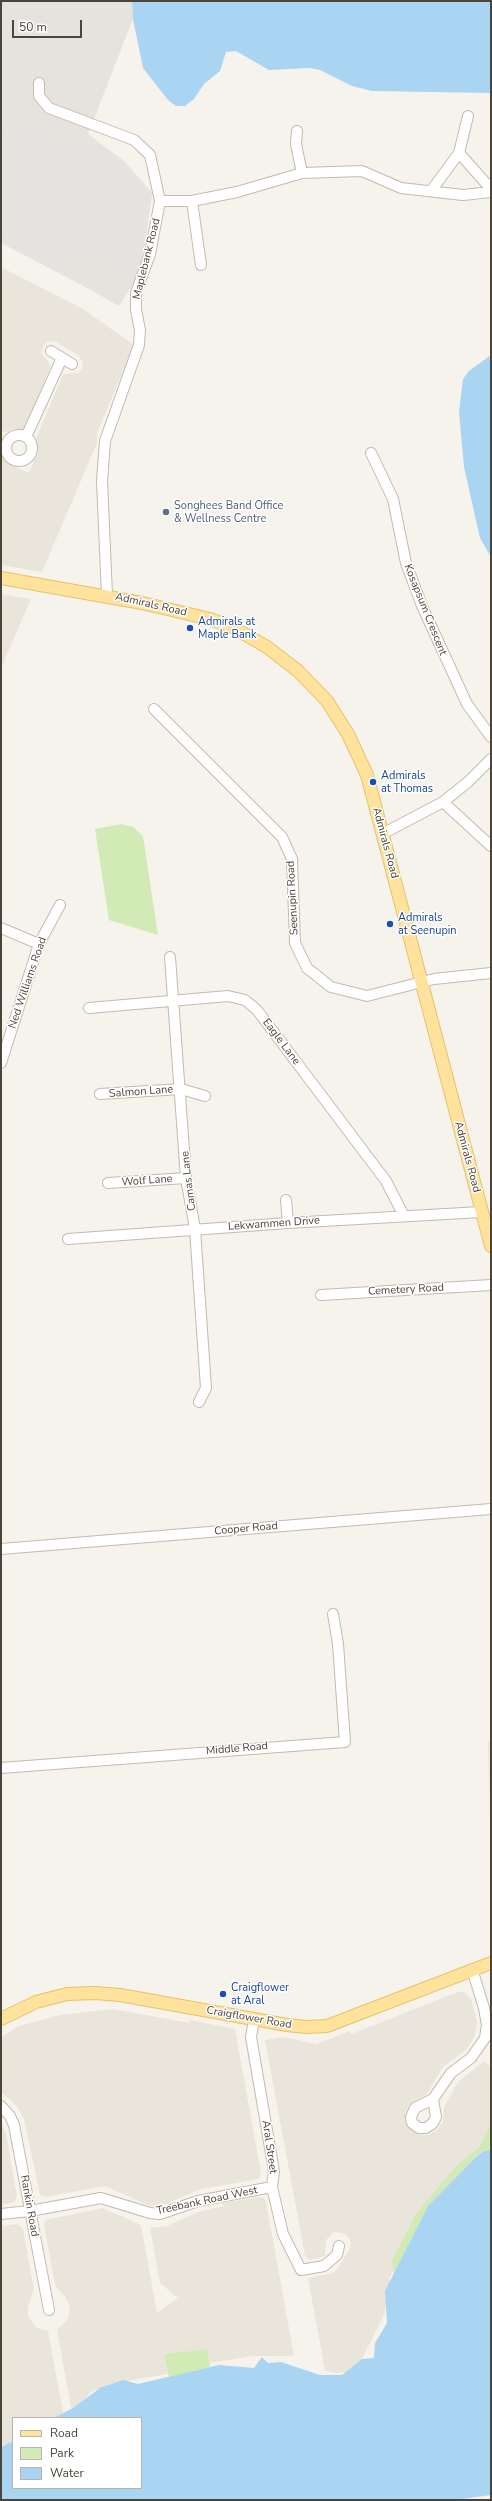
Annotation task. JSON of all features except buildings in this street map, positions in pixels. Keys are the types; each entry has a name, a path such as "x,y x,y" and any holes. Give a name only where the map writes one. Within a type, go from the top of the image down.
{"main road":[{"name":"Admirals Road","path":"1,578 107,596 203,617 232,627 267,647 298,671 326,701 348,734 366,775 384,833 420,983 491,1246"},
{"name":"Craigflower Road","path":"2,2016 44,2000 67,1994 95,1993 120,1995 254,2020 306,2027 327,2026 472,1969 491,1963"}],"street":[{"name":"Maplebank Road","path":"39,83 39,96 49,108 134,140 150,155 160,201 150,254 136,293 136,310 140,330 139,345 105,441 102,481 107,596"},
{"path":"431,191 459,153 468,116"},
{"path":"297,131 296,144 302,174"},
{"path":"459,153 491,191"},
{"path":"160,201 192,201 251,189 302,174 362,171 401,188 463,195 491,191"},
{"path":"192,201 201,265"},
{"path":"51,351 72,364"},
{"path":"26,437 62,358"},
{"path":"14,436 26,437 30,441 32,449 29,456 24,460 11,458 6,452 4,442 14,436"},
{"name":"Kosapsum Crescent","path":"371,453 393,499 406,563 422,606 467,704 491,737"},
{"name":"Seenupin Road","path":"154,709 282,837 292,859 295,943 307,968 331,987 367,996 456,975 491,973"},
{"path":"384,833 443,802 468,782 491,759"},
{"path":"443,802 491,846"},
{"name":"Ned Williams Road","path":"1,1063 39,944 60,905"},
{"path":"1,928 39,944"},
{"name":"Camas Lane","path":"170,957 181,1089 186,1178 195,1229 206,1388 199,1402"},
{"name":"Eagle Lane","path":"89,1008 228,996 245,1000 257,1010 386,1182 404,1216"},
{"name":"Salmon Lane","path":"100,1094 181,1089 205,1096"},
{"name":"Wolf Lane","path":"108,1183 186,1178"},
{"path":"286,1200 288,1223"},
{"name":"Lekwammen Drive","path":"68,1240 195,1229 481,1212"},
{"name":"Cemetery Road","path":"321,1295 491,1285"},
{"name":"Cooper Road","path":"1,1549 491,1509"},
{"name":"Middle Road","path":"1,1768 345,1742 338,1644 333,1614"},
{"path":"433,2099 451,2073 471,2058 485,2038 487,2025 484,2008 472,1969"},
{"name":"Aral Street","path":"254,2020 251,2037 274,2171 272,2187 284,2234 301,2270 324,2266 336,2255 339,2246"},
{"name":"Rankin Road","path":"1,2106 10,2116 14,2125 49,2310"},
{"name":"Treebank Road West","path":"1,2214 30,2211 101,2198 150,2214 160,2214 198,2201 272,2187"}],"shaded area":[{"path":"1,1 132,1 133,19 88,134 124,161 152,193 143,261 133,284 119,306 1,243"},
{"path":"27,132 75,150 89,136 124,161 152,193 142,261 138,272 78,245 66,270 1,238 1,134 22,142"},
{"path":"1,267 83,309 134,345 97,433 97,443 42,572 1,565 1,453 9,464 29,473 38,452 36,438 62,377 64,374 78,373 82,369 83,363 78,355 56,342 49,341 44,344 41,353 50,364 50,368 24,429 14,429 8,432 1,431"},
{"path":"1,594 31,599 1,668"},
{"path":"488,1741 491,1741 491,1854"},
{"path":"458,1992 464,1992 471,1999 477,2022 475,2036 467,2049 443,2067 426,2095 409,2105 405,2113 406,2122 411,2130 418,2134 428,2135 436,2131 443,2122 444,2107 458,2082 484,2061 491,2067 491,2123 479,2147 458,2164 392,2261 394,2270 389,2278 391,2284 384,2315 359,2365 347,2372 337,2373 325,2371 308,2278 334,2273 350,2249 351,2242 346,2234 334,2232 326,2240 325,2256 310,2260 305,2256 265,2040 283,2037 316,2044 350,2031 351,2034"},
{"path":"113,2009 190,2023 190,2020 235,2029 261,2173 259,2179 201,2189 163,2205 150,2206 105,2186 45,2197 40,2195 24,2119 16,2105 1,2092 1,2037 19,2026 60,2015"},
{"path":"1,2121 6,2133 17,2197 14,2202 1,2205"},
{"path":"259,2197 264,2198 266,2202 294,2356 253,2356 209,2363 206,2349 164,2354 168,2374 132,2380 92,2391 72,2412 57,2330 68,2319 70,2307 66,2298 55,2285 44,2225 45,2220 103,2208 141,2225 157,2313 178,2298 160,2283 150,2228 167,2226 198,2212 223,2206 223,2203"},
{"path":"17,2224 23,2229 34,2289 28,2307 28,2316 36,2327 48,2331 64,2417 12,2417 12,2443 1,2446 1,2226"}],"green space":[{"path":"121,824 133,827 143,836 158,935 109,920 95,829"},
{"path":"491,2123 491,2150 482,2151 428,2206 394,2275 392,2261 416,2214 458,2164 479,2147"},
{"path":"207,2349 210,2367 169,2377 164,2354"}],"water":[{"path":"132,1 491,1 491,93 372,91 352,86 320,70 310,68 269,70 236,51 226,52 220,71 204,84 194,99 185,106 176,106 168,100 143,68 133,19"},
{"path":"491,355 491,557 480,538 464,467 459,412 463,379 469,371"},
{"path":"491,2150 491,2495 454,2500 1,2500 1,2447 12,2442 12,2489 142,2489 142,2417 56,2417 73,2408 100,2388 123,2380 138,2384 219,2365 254,2368 262,2357 268,2363 281,2362 320,2375 342,2375 362,2359 374,2358 375,2343 387,2323 385,2291 428,2206 483,2151"}],"place":[{"name":"Songhees Band Office & Wellness Centre","path":"166,512"},
{"name":"Admirals at Maple Bank","path":"190,628"},
{"name":"Admirals at Thomas","path":"373,782"},
{"name":"Admirals at Seenupin","path":"390,924"},
{"name":"Craigflower at Aral","path":"223,1994"}]}
